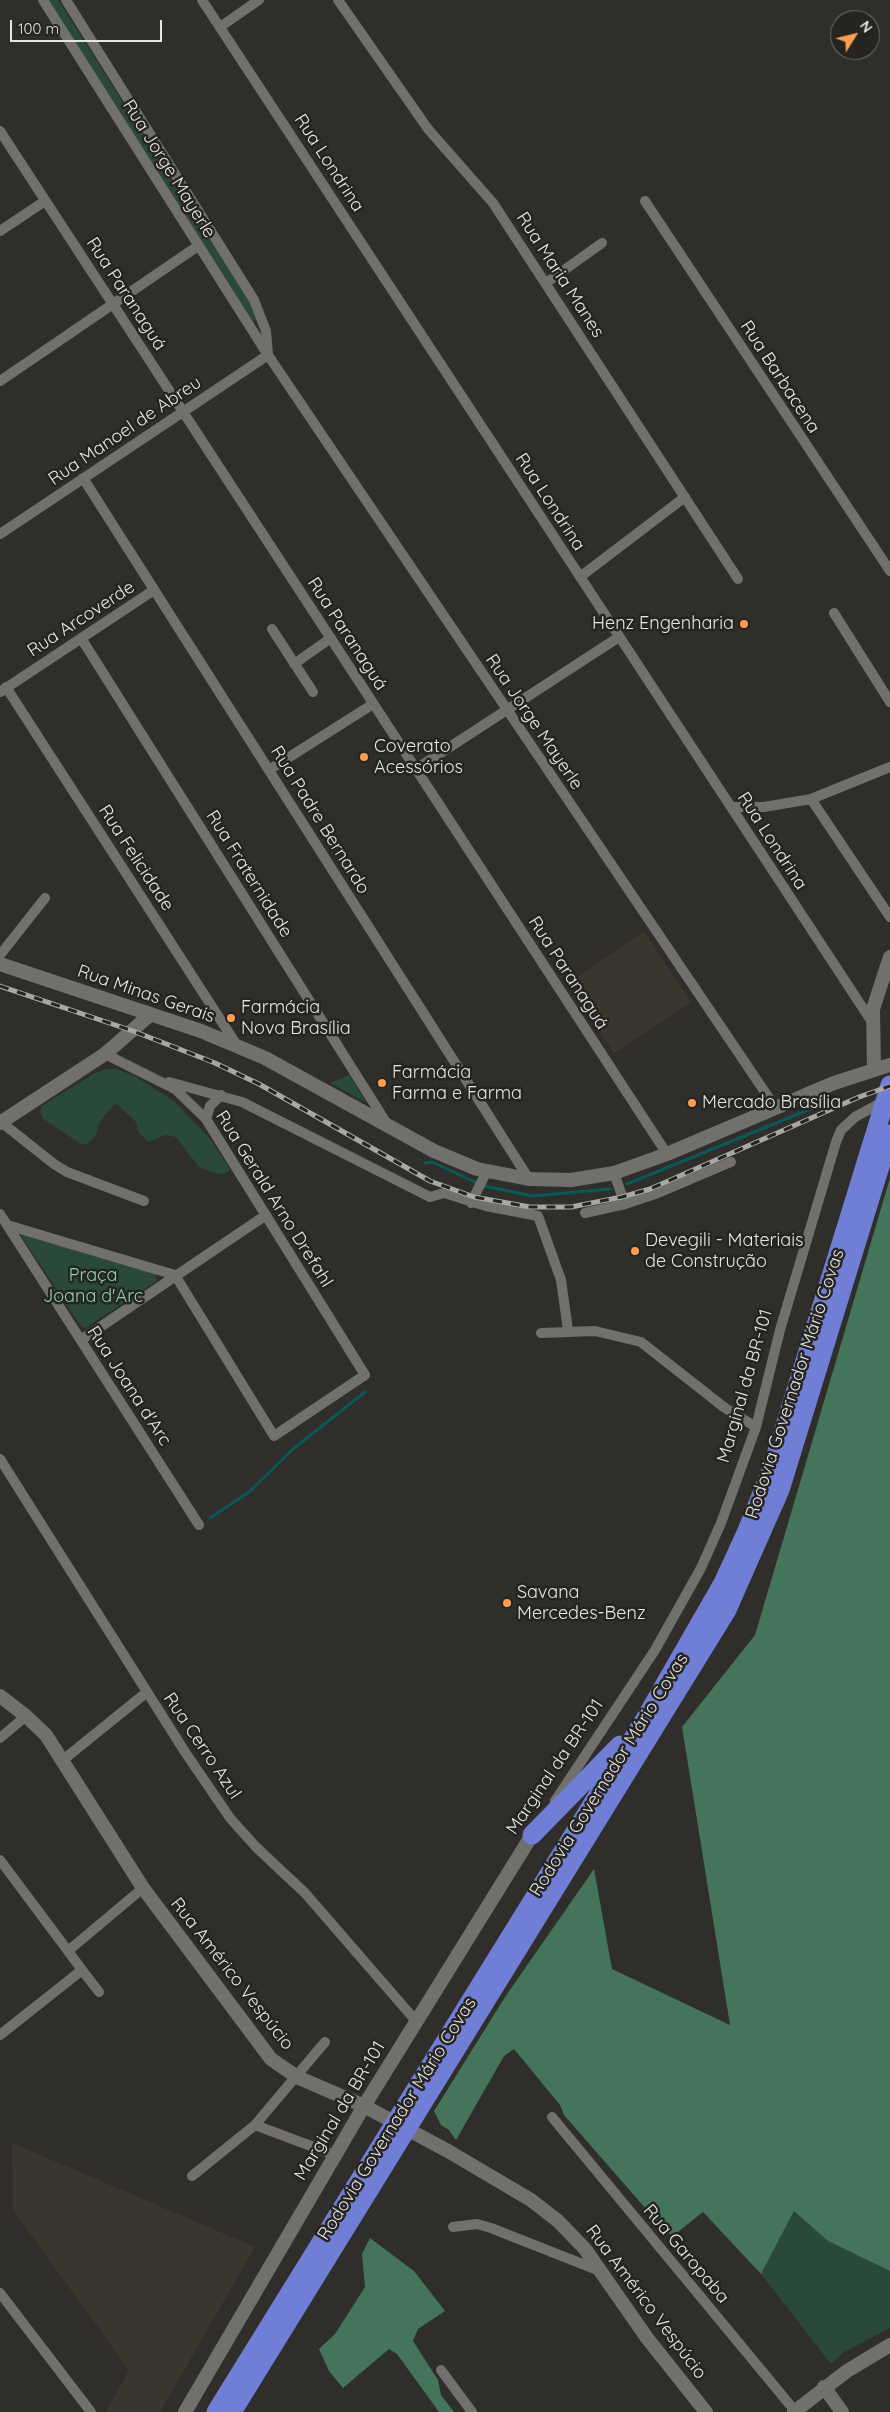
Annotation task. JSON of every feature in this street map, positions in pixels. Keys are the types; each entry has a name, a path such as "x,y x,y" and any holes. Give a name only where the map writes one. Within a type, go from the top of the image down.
{"highway":[{"name":"Rodovia Governador Mário Covas","path":"408,2113 716,1631 741,1582 768,1520 791,1458 881,1145 890,1085"},
{"name":"Rodovia Governador Mário Covas","path":"232,2412 408,2113 645,1719 719,1591 764,1488 881,1145"},
{"path":"532,1835 645,1719"},
{"name":"Rodovia Governador Mário Covas","path":"216,2412 391,2142"}],"main road":[{"path":"874,1069 872,1022 876,998 890,957"},
{"name":"Rua Minas Gerais","path":"0,964 151,1014 238,1046 265,1058 389,1128 434,1151 487,1171 529,1179 571,1180 614,1173 667,1154 775,1107 874,1069 890,1065"},
{"path":"1,1123 105,1054 151,1014"},
{"name":"Rua Américo Vespúcio","path":"0,1696 26,1716 46,1735 143,1888 271,2059 297,2077 364,2106 531,2200 577,2238 647,2338 706,2412"},
{"name":"Marginal da BR-101","path":"185,2412 364,2106 532,1835"},
{"path":"794,2411 847,2370 890,2345"},
{"path":"824,2387 842,2412"}],"street":[{"name":"Rua Jorge Mayerle","path":"43,0 268,355 775,1107"},
{"name":"Rua Jorge Mayerle","path":"66,0 254,300 266,330 268,355"},
{"name":"Rua Londrina","path":"202,0 872,1022"},
{"path":"220,27 259,0"},
{"name":"Rua Maria Manes","path":"338,0 439,143 493,203 738,579"},
{"name":"Rua Paranaguá","path":"0,131 667,1154"},
{"path":"0,231 45,201"},
{"name":"Rua Barbacena","path":"644,201 890,571"},
{"path":"546,283 602,243"},
{"path":"0,381 198,246"},
{"name":"Rua Manoel de Abreu","path":"0,534 268,355"},
{"name":"Rua Padre Bernardo","path":"83,478 529,1179"},
{"path":"580,577 685,497"},
{"name":"Rua Arcoverde","path":"3,689 154,590"},
{"path":"834,613 890,702"},
{"path":"272,629 313,692"},
{"path":"416,768 619,637"},
{"name":"Rua Fraternidade","path":"81,638 389,1128"},
{"path":"294,664 331,638"},
{"name":"Rua Felicidade","path":"3,689 238,1046"},
{"path":"269,770 373,704"},
{"path":"731,807 764,807 811,798 890,767"},
{"path":"811,798 890,917"},
{"path":"0,955 45,898"},
{"name":"Rua Gerald Arno Drefahl","path":"105,1054 161,1080 183,1096 206,1119 365,1375 274,1436 176,1276"},
{"path":"161,1080 222,1095 242,1102 430,1197 444,1193 471,1202 538,1216 561,1280 568,1330"},
{"path":"206,1119 210,1106 222,1095"},
{"name":"Marginal da BR-101","path":"532,1835 656,1650 681,1608 721,1523 756,1427 780,1330 836,1142 846,1124 868,1108 890,1098"},
{"path":"1,1123 67,1172 144,1201"},
{"path":"585,1213 625,1204 666,1190 731,1162"},
{"path":"471,1202 487,1171"},
{"path":"614,1173 625,1204"},
{"name":"Rua Joana d'Arc","path":"0,1214 198,1524"},
{"path":"81,1340 266,1215"},
{"path":"7,1225 176,1276"},
{"path":"541,1333 568,1330 607,1332 641,1342 725,1408 756,1427"},
{"name":"Rua Cerro Azul","path":"0,1459 147,1692 230,1818 256,1847 305,1893 416,2021"},
{"path":"63,1760 147,1692"},
{"path":"0,1738 26,1716"},
{"path":"0,1860 99,1992"},
{"path":"68,1951 143,1888"},
{"path":"0,2034 82,1970"},
{"path":"192,2176 255,2125 325,2042"},
{"name":"Rua Garopaba","path":"552,2117 794,2411"},
{"path":"255,2125 335,2155"},
{"path":"453,2228 477,2224 600,2271"},
{"path":"0,2293 91,2412"},
{"path":"441,2370 472,2412"}],"shaded area":[{"path":"644,932 691,1002 614,1053 567,984"},
{"path":"12,2143 255,2247 160,2412 106,2412 129,2370 13,2210"}],"green space":[{"path":"48,0 58,0 258,315 256,320 251,320"},
{"path":"106,1069 116,1069 133,1075 174,1101 211,1140 230,1169 226,1173 218,1174 199,1167 176,1137 165,1135 148,1142 137,1130 137,1123 115,1104 98,1126 96,1136 87,1144 81,1144 42,1118 40,1112 42,1106 95,1073"},
{"path":"349,1075 363,1097 367,1103 330,1083"},
{"path":"890,1178 890,2271 828,2241 794,2211 761,2274 703,2212 674,2235 667,2233 564,2115 560,2105 514,2049 504,2056 456,2140 449,2130 441,2125 434,2111 505,1997 594,1869 612,1969 730,2025 682,1727 755,1635"},
{"name":"Praça Joana d'Arc","path":"18,1231 155,1273 157,1281 85,1328 80,1325"},
{"path":"794,2210 828,2241 890,2271 890,2328 844,2352 831,2364 761,2274"},
{"path":"370,2238 414,2271 445,2311 418,2329 413,2341 438,2380 441,2395 454,2412 439,2412 397,2354 389,2349 343,2388 329,2371 319,2349 335,2334 365,2287 362,2254"}],"waterway":[{"path":"627,1184 825,1103"},
{"path":"425,1163 432,1162 477,1183"},
{"path":"485,1186 532,1196 610,1189"},
{"path":"210,1518 249,1492 293,1449 365,1392"}],"railway":[{"path":"0,986 133,1031 215,1063 259,1084 430,1181 474,1197 530,1207 571,1207 622,1197 650,1189 859,1097 890,1086"}],"place":[{"name":"Henz Engenharia","path":"744,624"},
{"name":"Coverato Acessórios","path":"364,757"},
{"name":"Farmácia Nova Brasília","path":"231,1018"},
{"name":"Farmácia Farma e Farma","path":"382,1083"},
{"name":"Mercado Brasília","path":"692,1103"},
{"name":"Devegili - Materiais de Construção","path":"635,1251"},
{"name":"Savana Mercedes-Benz","path":"507,1603"}]}
